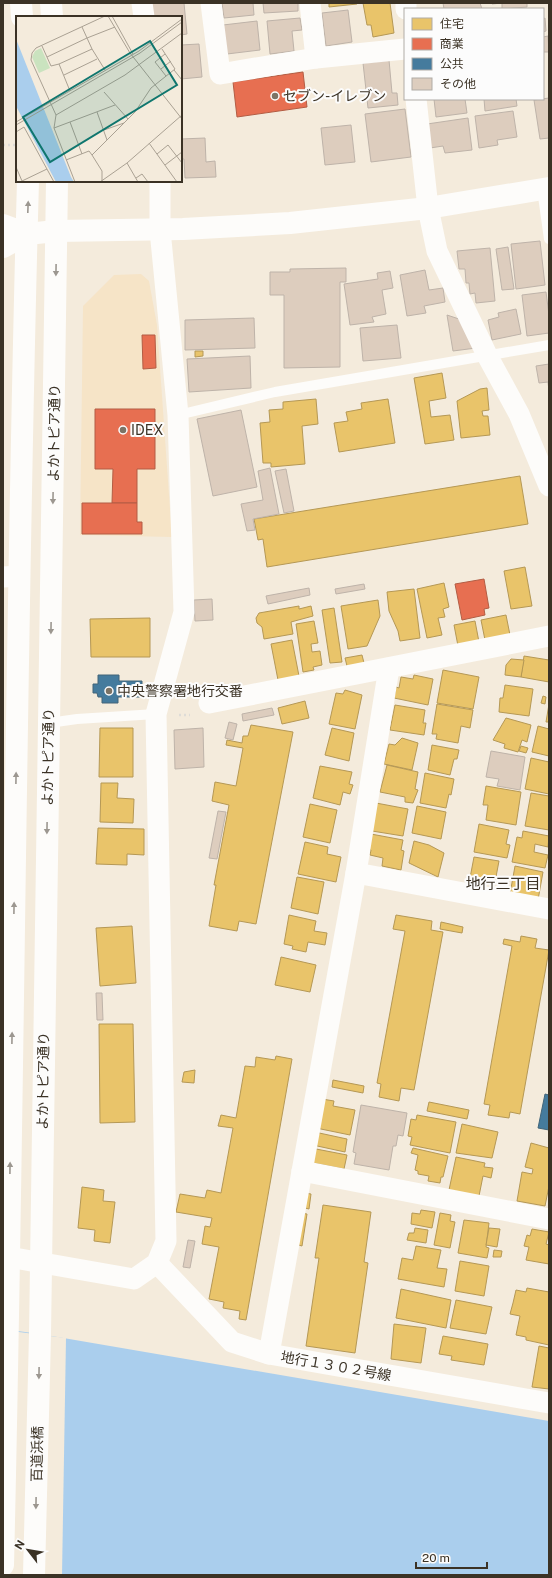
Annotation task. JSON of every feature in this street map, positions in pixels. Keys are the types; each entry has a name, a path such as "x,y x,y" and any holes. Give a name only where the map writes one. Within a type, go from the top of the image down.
{"street":[{"path":"21,3 22,16"},
{"path":"52,3 52,16"},
{"path":"142,3 144,16"},
{"path":"211,3 220,74 316,58 404,49"},
{"path":"310,3 316,58"},
{"path":"416,100 428,208 437,251 488,357 520,414 549,486"},
{"path":"3,1564 9,1319 6,1256 11,576 27,234 28,182"},
{"name":"よかトピア通り","path":"40,1334 57,182"},
{"path":"6,1256 134,1279 157,1263 166,1241 156,714 184,612 178,415 160,230 160,182"},
{"path":"3,246 27,234 56,231 160,230 290,223 428,208 545,188"},
{"path":"3,225 27,234"},
{"path":"209,703 549,636"},
{"path":"269,1354 356,873 389,668"},
{"path":"356,873 549,909"},
{"path":"302,1171 549,1219"},
{"name":"地行１３０２号線","path":"157,1263 232,1342 269,1354 549,1403"},
{"name":"百道浜橋","path":"34,1575 40,1334"}],"lane":[{"path":"545,188 549,239"},
{"path":"178,415 275,392 488,357 549,345"},
{"path":"49,724 77,719 156,714"}],"path":[{"path":"3,145 16,145"},
{"path":"156,714 202,716 209,703"}],"shaded area":[{"name":"IDEX","path":"141,274 149,281 157,325 172,537 80,535 83,306 114,275"}],"water":[{"path":"3,1329 40,1334 549,1421 549,1575 3,1575"}],"pier":[{"path":"3,1330 66,1338 62,1575 3,1575"}],"building: 住宅":[{"path":"329,3 357,3 357,4 329,7"},
{"path":"363,3 390,3 394,33 373,37 371,25 367,25"},
{"path":"195,351 203,351 203,356 195,357"},
{"path":"442,373 446,398 429,401 431,417 450,415 454,440 425,444 414,378"},
{"path":"487,388 489,410 482,411 483,416 488,416 490,435 461,438 457,401 480,389"},
{"path":"316,399 318,424 302,426 305,464 271,467 271,463 263,463 260,423 270,422 269,410 283,409 283,402"},
{"path":"388,399 395,443 339,452 334,423 348,421 346,412 362,409 361,403"},
{"path":"520,476 528,524 267,567 263,539 258,540 254,519"},
{"path":"525,567 532,606 511,609 504,571"},
{"path":"444,583 449,607 443,609 445,617 438,618 442,635 427,638 417,589"},
{"path":"414,589 420,638 400,641 398,631 389,611 387,592"},
{"path":"378,600 380,616 367,646 348,649 341,606"},
{"path":"299,606 299,609 311,606 313,616 291,622 293,634 264,639 262,627 257,623 256,618 259,613"},
{"path":"334,608 342,662 330,663 322,610"},
{"path":"506,615 510,635 485,640 481,620"},
{"path":"150,618 150,657 91,657 90,619"},
{"path":"314,621 318,643 311,644 312,652 320,651 322,665 313,667 314,670 303,672 296,624"},
{"path":"475,621 479,642 458,646 454,625"},
{"path":"292,640 299,676 278,680 271,644"},
{"path":"362,655 365,667 348,670 345,658"},
{"path":"524,656 549,660 549,682 521,677"},
{"path":"511,659 524,660 521,677 505,675 506,665"},
{"path":"443,670 479,677 473,709 437,703"},
{"path":"414,675 433,679 428,705 394,698 396,687 399,688 401,677 413,679"},
{"path":"505,685 533,689 529,716 499,712 500,698 503,698"},
{"path":"345,690 362,695 355,729 329,724 336,693 343,694"},
{"path":"543,696 546,697 545,704 541,703"},
{"path":"305,701 309,718 282,724 278,708"},
{"path":"437,704 473,710 470,728 461,726 458,743 436,739 437,734 432,734"},
{"path":"549,704 549,722 546,722"},
{"path":"395,705 425,710 423,723 426,723 424,735 390,730"},
{"path":"506,718 531,725 527,742 522,740 518,752 504,748 505,744 493,740"},
{"path":"251,725 293,732 256,924 239,921 237,931 209,926 216,885 214,885 229,805 212,801 215,782 236,786 243,748 226,745 227,740 242,743 243,736 248,736"},
{"path":"538,726 549,729 549,756 532,752"},
{"path":"100,728 133,728 133,777 99,777"},
{"path":"332,728 354,733 349,761 325,755"},
{"path":"402,738 418,743 412,770 384,764 389,744 395,745"},
{"path":"432,745 459,750 457,759 454,759 450,775 428,770"},
{"path":"521,746 528,748 526,753 519,751"},
{"path":"531,758 549,762 549,794 525,789"},
{"path":"387,765 418,772 415,789 418,790 413,803 405,802 405,797 380,792"},
{"path":"320,766 352,772 349,784 353,785 350,794 343,792 340,805 313,798"},
{"path":"425,773 454,779 451,795 449,794 446,808 420,803"},
{"path":"101,783 118,783 117,798 134,799 133,823 100,822"},
{"path":"486,786 521,792 516,825 486,820 488,805 483,805"},
{"path":"531,793 549,796 549,830 525,826"},
{"path":"376,803 408,809 403,836 372,831"},
{"path":"310,804 337,810 330,843 303,837"},
{"path":"417,806 446,812 441,839 412,833"},
{"path":"479,824 509,830 506,844 510,845 507,858 474,852"},
{"path":"98,828 144,829 144,855 127,854 127,865 96,864"},
{"path":"523,831 549,836 548,847 535,844 534,852 548,855 545,868 512,862 517,837 522,838"},
{"path":"371,834 403,840 401,850 404,851 401,870 382,866 383,858 370,855 371,850 368,850"},
{"path":"414,841 429,845 444,853 438,877 409,863"},
{"path":"305,842 328,847 327,854 341,857 336,882 298,874"},
{"path":"474,857 499,861 495,882 470,878"},
{"path":"515,866 543,872 538,900 510,894"},
{"path":"297,877 324,882 318,914 291,908"},
{"path":"289,915 316,921 314,931 327,933 325,945 308,942 306,952 292,949 293,946 284,944"},
{"path":"396,915 432,921 431,930 443,932 414,1090 401,1088 399,1101 379,1097 381,1084 377,1083 405,931 393,929"},
{"path":"441,922 463,927 462,933 440,929"},
{"path":"132,926 136,983 100,986 96,928"},
{"path":"521,936 537,939 535,948 549,950 520,1114 510,1112 509,1118 488,1115 490,1105 484,1104 512,946 503,944 504,939 520,942"},
{"path":"281,957 316,965 310,992 275,985"},
{"path":"99,1024 133,1024 135,1122 100,1123"},
{"path":"276,1056 292,1059 246,1320 239,1319 240,1311 223,1308 224,1302 209,1299 219,1247 202,1244 205,1226 210,1227 212,1218 176,1212 180,1194 205,1198 207,1190 221,1193 233,1128 218,1126 221,1115 236,1118 245,1066 255,1067 256,1057 275,1060"},
{"path":"195,1070 194,1083 182,1082 184,1072"},
{"path":"333,1080 364,1086 363,1093 332,1087"},
{"path":"322,1099 334,1101 333,1106 355,1110 350,1135 316,1128"},
{"path":"429,1102 469,1110 467,1119 427,1111"},
{"path":"417,1115 456,1122 450,1153 410,1145 412,1137 408,1136 411,1119 416,1120"},
{"path":"462,1124 498,1132 492,1158 456,1153"},
{"path":"310,1131 347,1139 345,1152 308,1144"},
{"path":"531,1143 549,1148 549,1186 545,1206 517,1201 522,1172 532,1174 533,1169 525,1167"},
{"path":"311,1148 347,1155 344,1169 308,1162"},
{"path":"413,1148 448,1156 440,1183 428,1181 429,1176 418,1174 418,1171 415,1170 418,1155 411,1153"},
{"path":"456,1157 485,1163 484,1167 493,1168 491,1178 483,1176 479,1196 449,1190"},
{"path":"82,1187 104,1190 103,1201 115,1202 110,1243 94,1241 95,1230 78,1228"},
{"path":"304,1193 311,1194 309,1209 301,1207"},
{"path":"323,1205 371,1212 364,1262 368,1263 355,1353 306,1346 319,1258 315,1258"},
{"path":"421,1210 435,1212 432,1228 411,1224 412,1213 420,1214"},
{"path":"300,1213 307,1214 302,1246 295,1244"},
{"path":"440,1213 451,1215 450,1221 455,1222 450,1248 434,1245"},
{"path":"464,1220 489,1223 486,1247 489,1248 487,1258 458,1253"},
{"path":"415,1228 428,1230 426,1243 407,1240 409,1233 414,1233"},
{"path":"489,1228 500,1229 497,1247 486,1245"},
{"path":"532,1229 549,1232 546,1244 549,1245 549,1264 526,1260 529,1247 524,1246 527,1235 530,1236"},
{"path":"416,1246 441,1250 437,1268 447,1269 444,1287 398,1279 402,1258 413,1260"},
{"path":"494,1250 502,1251 501,1257 493,1257"},
{"path":"460,1261 489,1266 484,1296 455,1291"},
{"path":"527,1288 549,1292 549,1345 526,1340 526,1337 516,1335 520,1316 510,1314 516,1290 526,1292"},
{"path":"401,1289 451,1300 446,1328 396,1318"},
{"path":"456,1300 492,1307 486,1334 450,1328"},
{"path":"394,1324 426,1328 421,1363 391,1359"},
{"path":"443,1336 488,1344 484,1365 451,1360 452,1356 439,1354"},
{"path":"539,1346 549,1348 549,1389 532,1387"}],"building: 商業":[{"path":"303,72 307,107 237,117 233,82"},
{"path":"142,335 155,335 156,368 143,369"},
{"path":"95,409 155,409 155,469 137,469 137,503 112,503 113,469 95,469"},
{"path":"82,503 137,503 137,522 142,522 142,534 82,534"},
{"path":"484,579 489,608 484,609 485,615 462,620 455,584"}],"building: 公共":[{"path":"98,675 119,675 119,681 142,681 142,697 118,697 118,703 102,703 102,697 98,697 97,693 93,693 93,684 98,684"},
{"path":"545,1094 549,1095 549,1130 538,1128"}],"building: その他":[{"path":"148,3 184,3 187,34 182,35 182,16 149,16"},
{"path":"222,3 253,3 254,15 224,18"},
{"path":"263,3 298,3 298,11 264,13"},
{"path":"443,3 480,3 482,8 444,8"},
{"path":"502,3 527,3 527,7 502,8"},
{"path":"348,10 352,42 326,46 322,13"},
{"path":"300,18 302,30 292,31 294,51 270,54 267,21"},
{"path":"544,18 546,31 544,32"},
{"path":"257,21 260,50 227,54 223,25"},
{"path":"548,36 549,52 544,52 544,37"},
{"path":"199,44 202,77 182,79 182,45"},
{"path":"389,60 392,93 397,93 398,105 368,108 363,63"},
{"path":"549,98 549,138 540,139 534,100 544,100 544,99"},
{"path":"434,100 465,100 467,113 436,117"},
{"path":"484,100 516,100 517,106 485,111"},
{"path":"405,109 411,157 371,162 365,114"},
{"path":"513,111 517,137 497,140 498,145 479,148 475,116"},
{"path":"468,118 472,150 445,153 443,146 430,148 427,124"},
{"path":"351,125 355,162 325,165 321,128"},
{"path":"205,138 206,162 215,161 216,177 185,178 184,159 182,159 182,139"},
{"path":"540,241 545,285 516,289 511,244"},
{"path":"508,247 514,289 502,290 496,249"},
{"path":"490,248 495,301 476,303 475,293 470,294 469,283 466,283 465,269 459,269 457,251"},
{"path":"346,268 346,282 340,282 340,367 284,368 284,295 270,295 270,272 290,272 290,269"},
{"path":"425,270 429,290 443,288 445,302 424,306 426,313 407,316 400,275"},
{"path":"390,271 393,288 382,290 386,314 372,317 374,322 350,325 344,284 378,279 377,273"},
{"path":"546,292 549,315 549,333 527,336 522,295"},
{"path":"516,309 521,334 492,340 488,320 499,317 498,313"},
{"path":"447,315 459,319 476,348 453,351"},
{"path":"254,318 255,348 185,350 185,320"},
{"path":"397,325 401,358 363,361 360,328"},
{"path":"250,356 251,388 189,392 187,359"},
{"path":"549,364 549,391 548,382 539,383 536,366"},
{"path":"241,410 257,487 213,496 197,419"},
{"path":"270,468 279,514 253,519 255,530 247,531 241,504 263,500 258,471"},
{"path":"286,469 294,511 284,513 275,471"},
{"path":"364,584 365,589 336,594 335,589"},
{"path":"309,588 310,595 268,604 266,596"},
{"path":"212,599 213,620 195,621 194,600"},
{"path":"272,708 274,715 243,721 242,714"},
{"path":"229,722 237,724 233,740 225,738"},
{"path":"203,728 204,767 175,769 174,730"},
{"path":"491,751 525,757 520,790 497,786 499,779 486,777"},
{"path":"218,811 226,812 217,859 209,858"},
{"path":"96,993 102,993 103,1020 97,1020"},
{"path":"361,1105 407,1113 403,1136 398,1135 396,1146 393,1146 389,1170 354,1164 356,1153 353,1152"},
{"path":"188,1240 195,1241 190,1268 183,1267"}],"place":[{"name":"セブン-イレブン","path":"275,96"},
{"name":"IDEX","path":"123,430"},
{"name":"中央警察署地行交番","path":"109,691"}],"district":[{"name":"地行三丁目","path":"503,884"}]}
